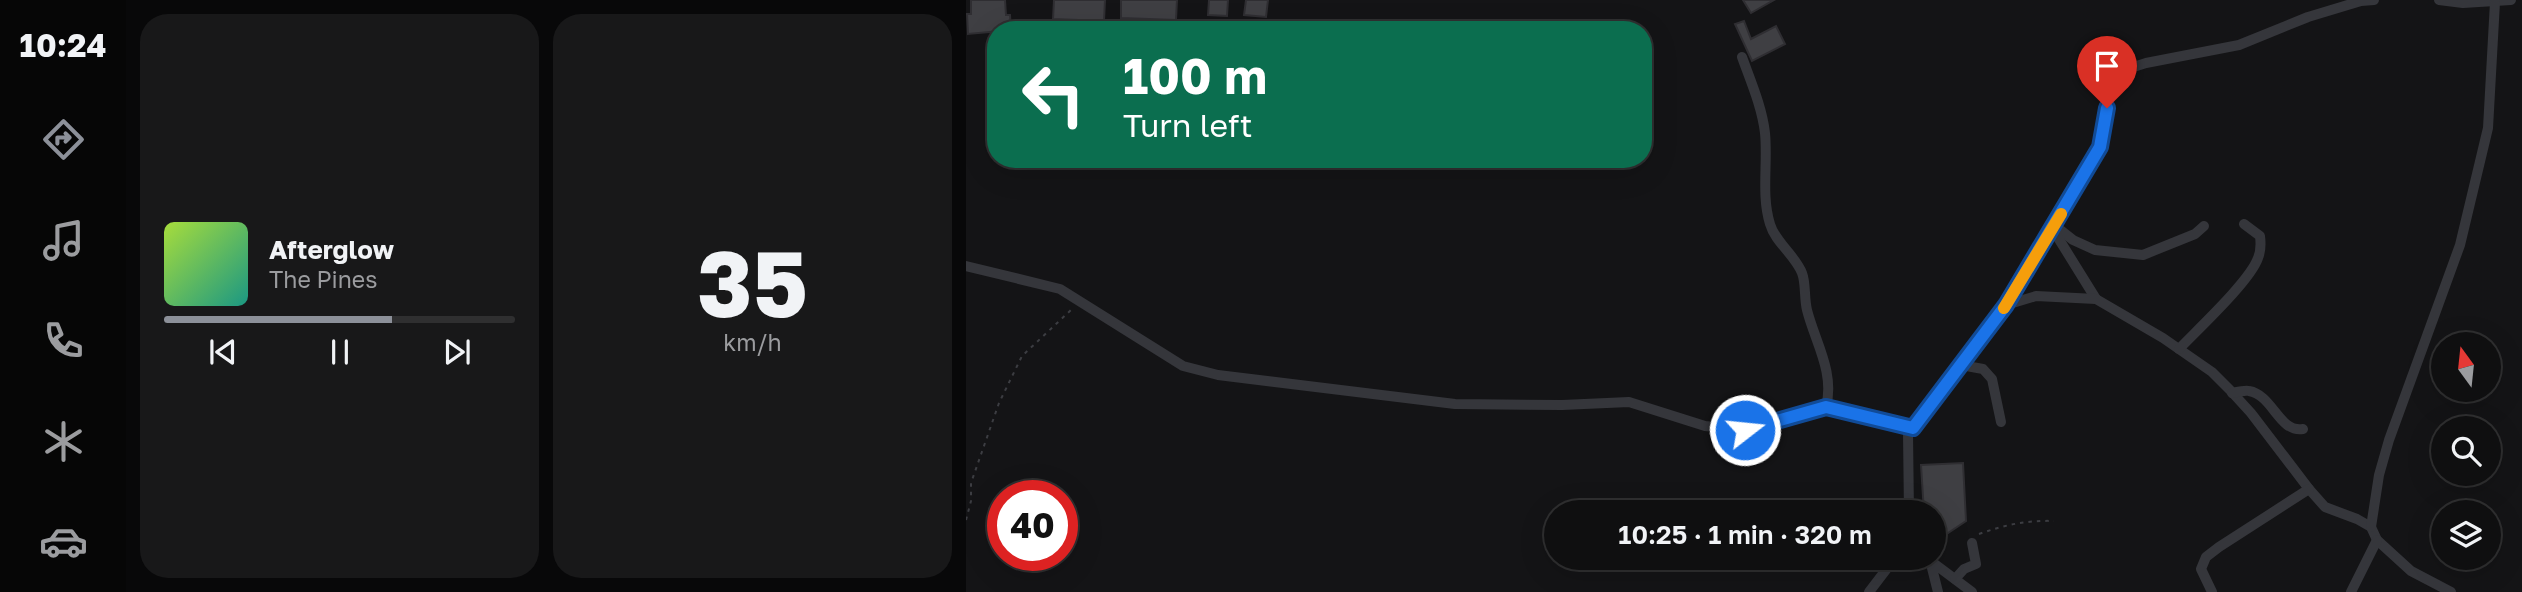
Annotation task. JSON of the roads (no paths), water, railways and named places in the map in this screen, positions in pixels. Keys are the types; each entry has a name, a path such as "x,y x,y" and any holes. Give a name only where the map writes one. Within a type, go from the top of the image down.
{"street":[{"path":"1909,500 1908,433 2006,305 2100,147 2110,88 2120,71 2146,63 2239,45 2308,18 2361,1 2374,0"},
{"path":"2439,0 2511,0"},
{"path":"2451,592 2411,571 2377,540 2371,527 2379,475 2389,440 2460,245 2488,128 2489,1"},
{"path":"1742,57 1759,102 1765,134 1769,221 1772,230 1802,274 1807,310 1829,382 1826,407"},
{"path":"2179,349 2238,287 2258,261 2260,236 2244,224"},
{"path":"2053,227 2095,250 2143,255 2195,234 2204,226"},
{"path":"2053,227 2096,299 2179,349 2211,372 2251,413 2325,507 2371,527"},
{"path":"966,266 1060,289 1183,366 1218,375 1455,404 1629,402 1704,426 1745,430 1826,407 1913,428"},
{"path":"2006,305 2036,296 2096,299"},
{"path":"1961,365 1983,369 1992,379 2001,422"},
{"path":"2232,393 2248,390 2264,398 2286,425 2297,430 2303,429"},
{"path":"2212,592 2201,569 2206,557 2309,489"},
{"path":"2351,592 2377,540"},
{"path":"1955,579 1964,569 1976,564 1972,543"},
{"path":"1869,592 1886,570"},
{"path":"1932,570 1938,592"},
{"path":"1943,570 1972,592"}]}
